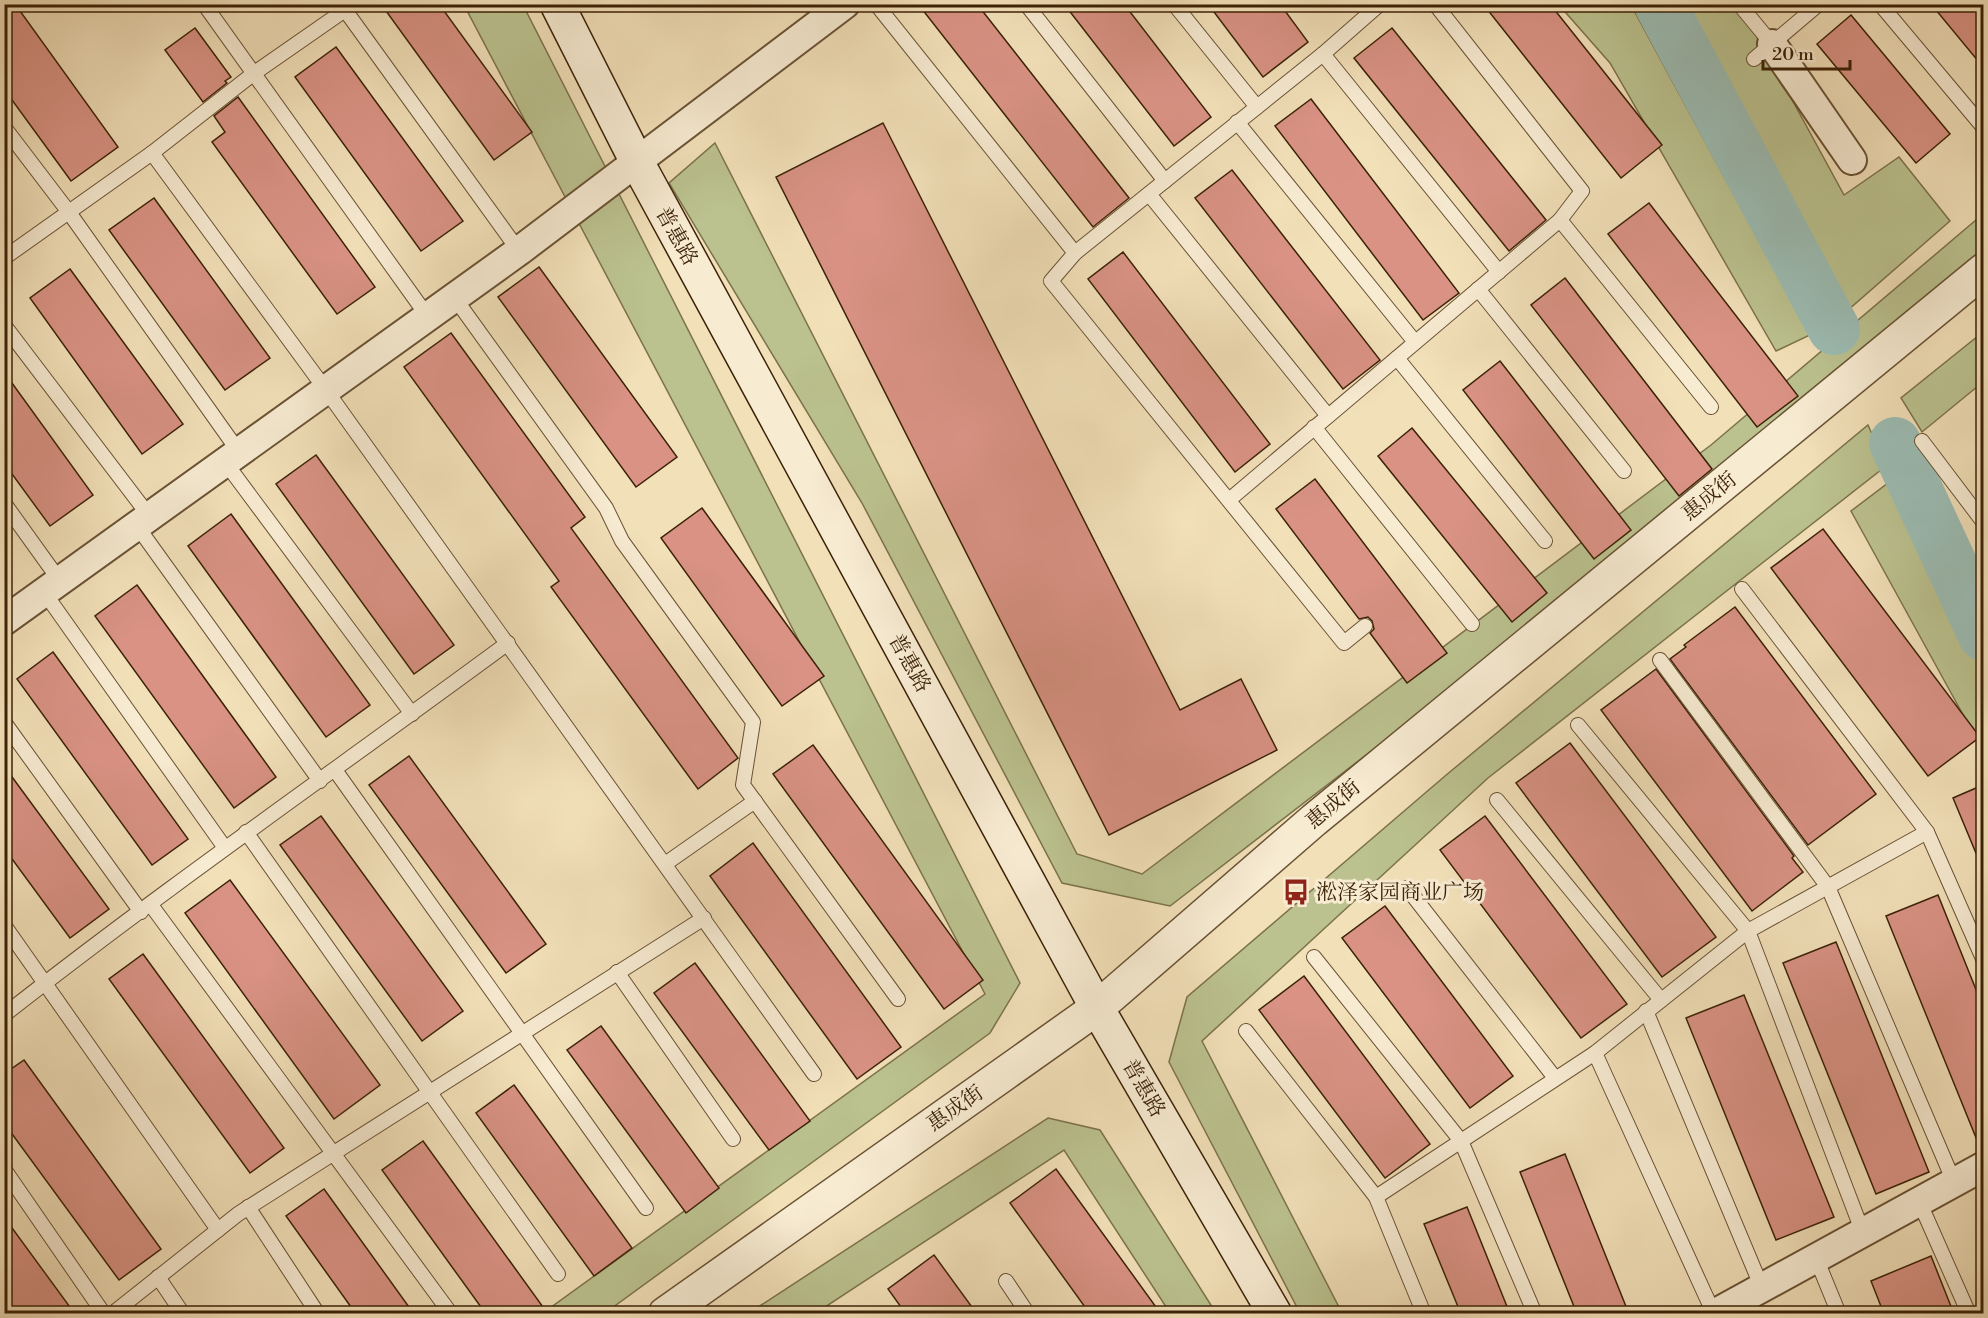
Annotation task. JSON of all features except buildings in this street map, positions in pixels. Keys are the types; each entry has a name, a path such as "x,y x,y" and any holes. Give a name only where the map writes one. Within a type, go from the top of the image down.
{"street":[{"name":"普惠路","path":"557,4 637,162 1097,1008 1275,1314"},
{"path":"4,621 519,251 844,4"},
{"path":"1763,52 1852,160"},
{"name":"惠成街","path":"665,1314 1097,1008 1314,820 1983,270"},
{"path":"1714,1313 1983,1166"}],"lane":[{"path":"204,4 428,316"},
{"path":"876,4 1075,253"},
{"path":"1026,4 1165,181"},
{"path":"1174,4 1257,107"},
{"path":"1228,501 1560,220 1582,191 1435,4"},
{"path":"1739,4 1763,52 1819,4"},
{"path":"1880,4 1983,128"},
{"path":"1365,626 1344,643 1051,281 1075,253 1323,54 1375,6"},
{"path":"4,258 152,153 253,74 346,7 519,251"},
{"path":"1323,54 1499,272"},
{"path":"1237,122 1415,342"},
{"path":"4,128 68,211 232,457 412,714"},
{"path":"152,153 508,643 814,1074"},
{"path":"1149,194 1328,416"},
{"path":"1560,220 1711,407"},
{"path":"1478,289 1624,471"},
{"path":"454,297 606,508 622,541 753,722 743,785 898,999"},
{"path":"4,325 143,521 320,781"},
{"path":"1397,358 1545,541"},
{"path":"1314,427 1472,624"},
{"path":"1922,441 1983,523"},
{"path":"4,503 52,586 225,848"},
{"path":"1742,589 1927,832 1983,961"},
{"path":"4,1015 246,831 320,781 508,643"},
{"path":"1660,660 1828,887 1954,1182"},
{"path":"4,722 334,1153 451,1314"},
{"path":"1578,724 1748,931 1863,1233"},
{"path":"335,770 646,1208"},
{"path":"1497,800 1661,1000"},
{"path":"665,864 755,801"},
{"path":"246,831 558,1274"},
{"path":"1376,1197 1595,1053 1748,931 1927,832"},
{"path":"1407,888 1555,1078"},
{"path":"112,1314 248,1207 704,918"},
{"path":"4,925 218,1230"},
{"path":"1314,957 1461,1141 1535,1314"},
{"path":"617,972 733,1139"},
{"path":"1647,1011 1762,1287"},
{"path":"1246,1031 1376,1197 1424,1314"},
{"path":"1595,1053 1714,1313"},
{"path":"4,1169 104,1314"},
{"path":"1919,1201 1969,1314"},
{"path":"248,1207 318,1314"},
{"path":"1816,1258 1839,1314"},
{"path":"158,1277 183,1314"},
{"path":"1006,1281 1028,1314"}],"green space":[{"path":"464,5 523,5 1020,983 990,1033 605,1313 543,1313 985,994"},
{"path":"1559,5 1631,5 1810,335 1776,351 1610,63"},
{"path":"1676,5 1735,5 1760,41 1844,195 1899,157 1950,221 1848,310"},
{"path":"715,143 1077,854 1142,874 1711,445 1983,214 1983,257 1692,504 1170,906 1062,883 862,503 669,183"},
{"path":"1983,332 1983,382 1922,432 1901,398"},
{"path":"1868,425 1886,466 1488,778 1202,1041 1342,1313 1300,1313 1169,1062 1187,997 1445,776"},
{"path":"1896,477 1983,661 1983,751 1851,511"},
{"path":"1048,1118 1100,1130 1216,1313 1170,1313 1064,1150 816,1313 749,1313"}],"waterway":[{"path":"1660,4 1834,329"},
{"path":"1895,443 1984,635"}],"place":[{"name":"淞泽家园商业广场","path":"1296,892"}]}
